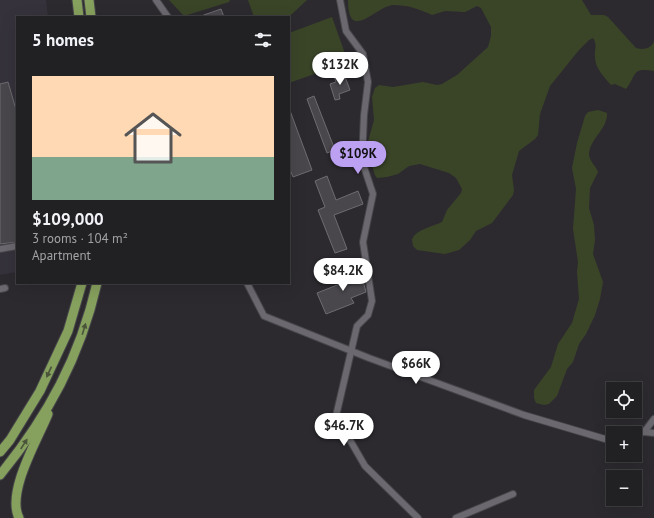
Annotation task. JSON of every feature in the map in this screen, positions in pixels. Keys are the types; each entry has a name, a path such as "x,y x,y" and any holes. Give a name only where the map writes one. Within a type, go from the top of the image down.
{"highway":[{"path":"77,0 79,16"},
{"path":"88,0 91,16"},
{"path":"0,452 10,440 40,391 68,331 82,284"},
{"path":"19,518 17,495 19,481 78,347 97,284"},
{"path":"0,475 18,453 58,391"}],"street":[{"path":"156,0 167,16"},
{"path":"340,0 346,31 363,54 368,82 364,115 362,161 373,194 363,242 372,301 368,315 357,326 336,416 366,466 418,518"},
{"path":"0,249 16,246"},
{"path":"248,284 264,316 351,351 524,415 606,439"},
{"path":"644,432 654,419"},
{"path":"644,432 654,433"},
{"path":"456,518 513,494"}],"shaded area":[{"path":"0,0 46,0 48,16 16,16 16,272 0,275"}],"green space":[{"path":"169,0 230,0 229,2 184,16"},
{"path":"248,0 307,0 288,16 254,16"},
{"path":"348,0 582,0 591,15 604,15 608,17 636,48 646,48 651,46 654,42 654,71 638,71 626,89 615,84 611,85 600,72 595,61 596,45 593,38 589,40 550,86 540,114 538,135 519,151 512,175 514,190 513,195 492,223 476,231 470,240 459,250 445,254 417,250 413,246 412,239 414,236 421,231 442,222 447,210 461,193 462,189 456,178 449,173 420,164 409,166 398,174 377,178 366,149 374,120 372,97 375,88 379,85 393,87 423,82 437,85 442,84 457,75 488,47 491,36 491,27 481,8 477,6 465,12 445,11 432,15 413,8 393,5 358,21 353,19 349,13"},
{"path":"332,17 348,62 290,83 290,33"},
{"path":"598,110 607,113 607,119 590,149 589,155 598,172 590,188 589,208 594,225 595,240 593,254 603,282 600,299 595,315 586,334 579,344 573,362 567,369 557,396 549,404 544,405 536,403 534,398 534,390 551,367 558,344 572,323 579,299 577,272 578,262 573,229 576,189 572,168 577,143 585,116 588,112"}],"building":[{"path":"221,9 224,16 201,16"},
{"path":"344,74 350,90 339,94 340,99 335,100 330,84 336,82 334,77"},
{"path":"8,82 16,110 16,242 0,244 0,84"},
{"path":"314,96 335,150 327,153 307,99"},
{"path":"290,111 312,170 293,177 290,170"},
{"path":"327,176 336,200 358,191 363,204 334,215 347,249 335,253 318,210 325,207 315,181"},
{"path":"359,266 366,292 351,298 354,303 326,314 317,293 350,280 347,271"}]}
